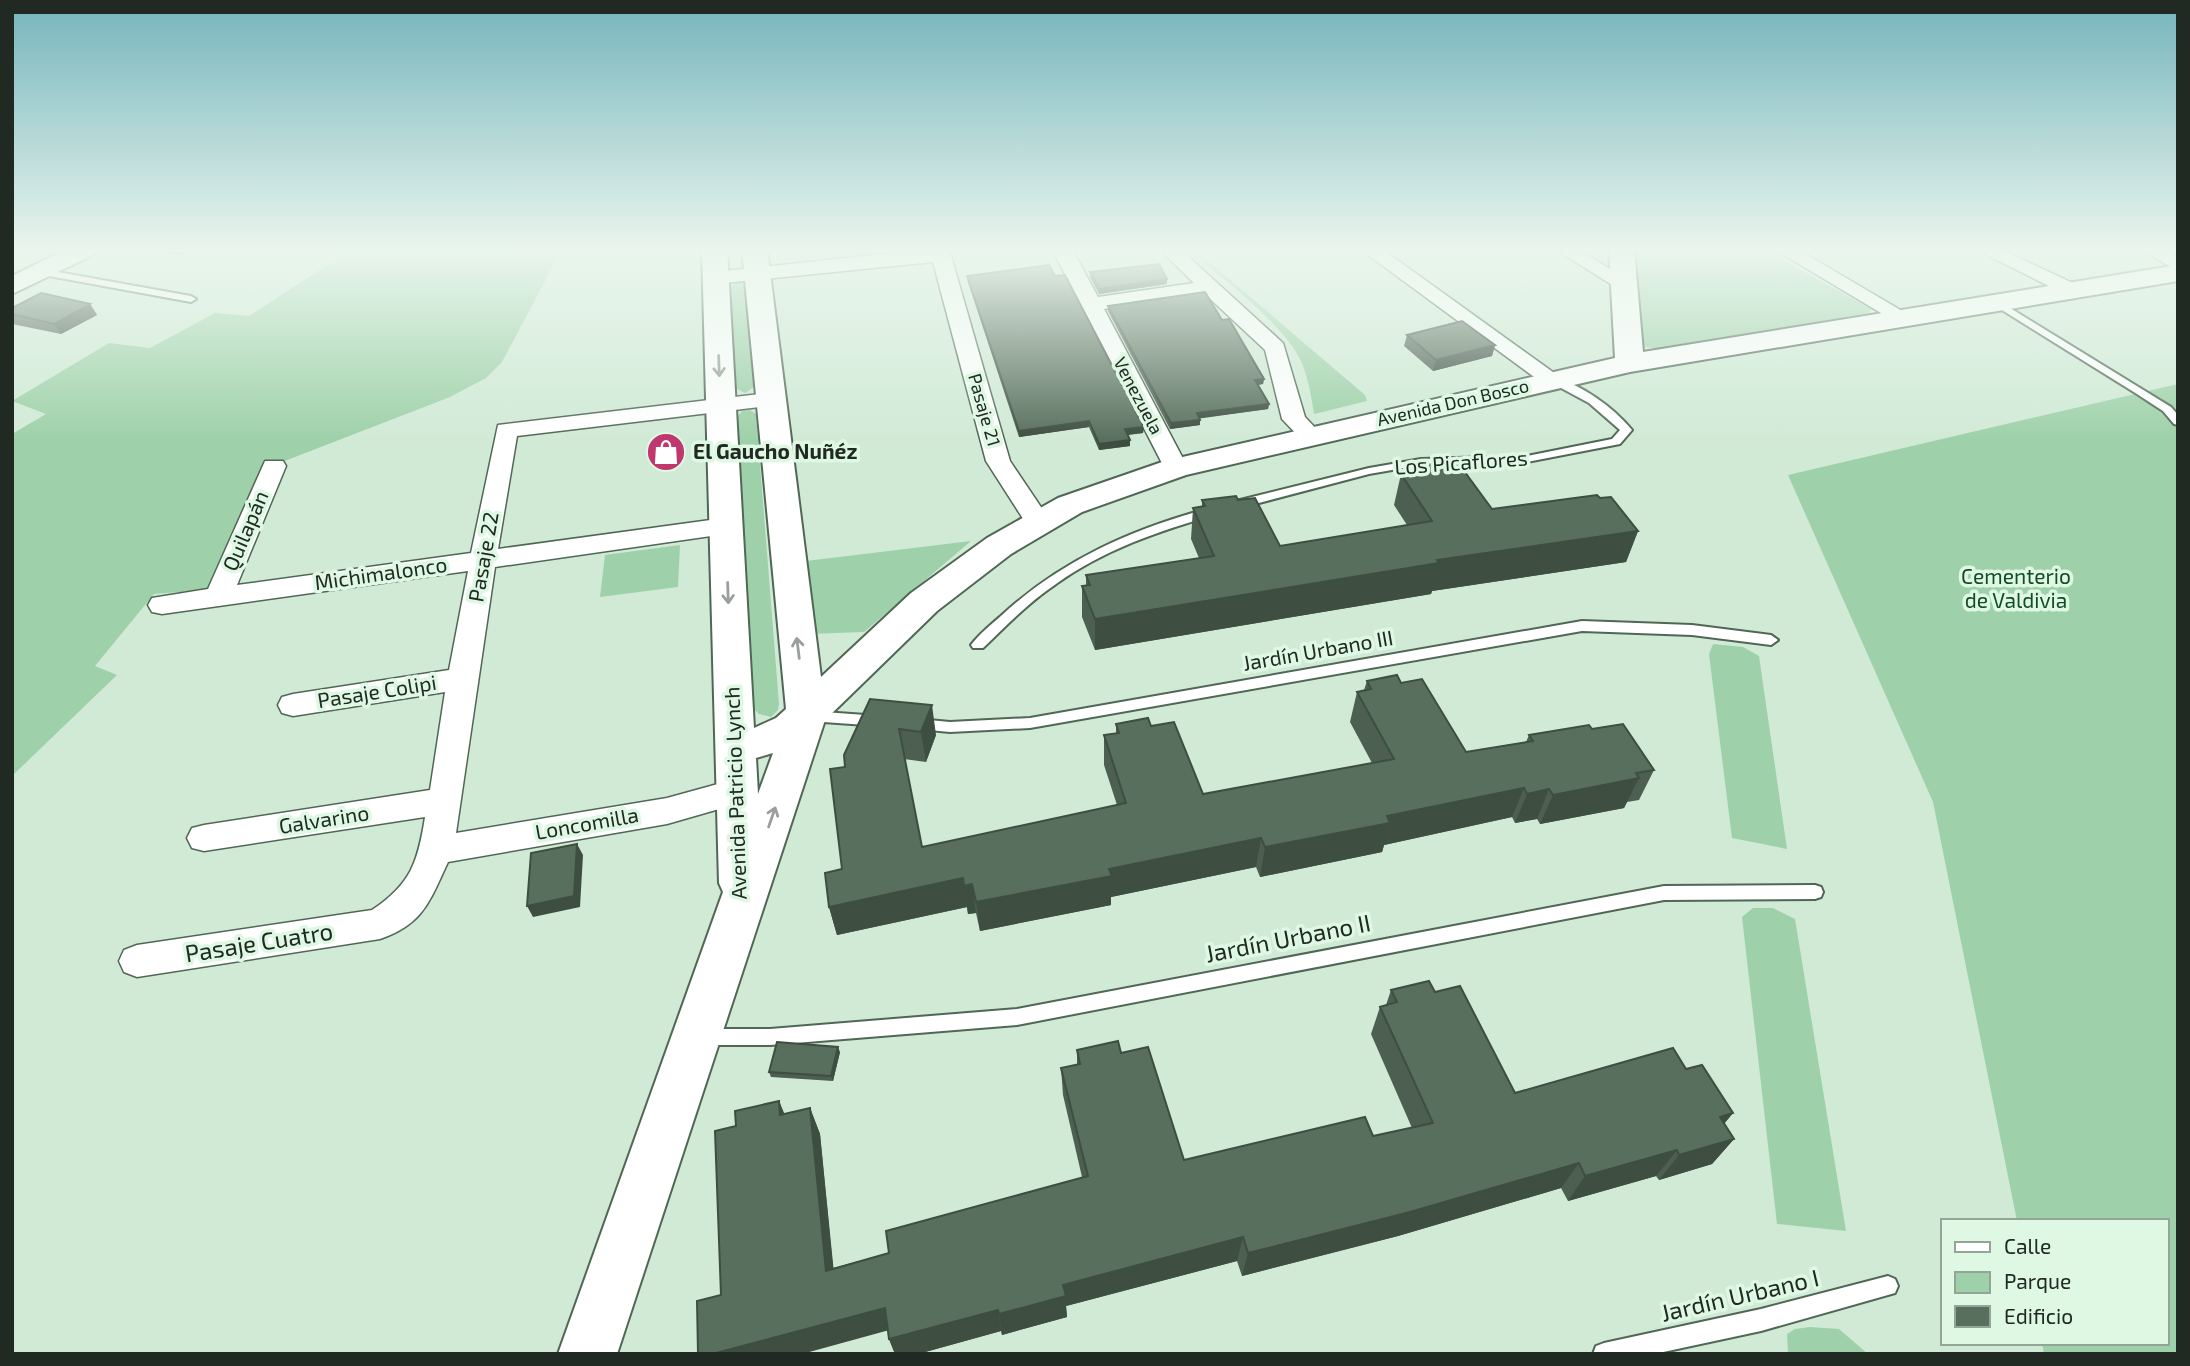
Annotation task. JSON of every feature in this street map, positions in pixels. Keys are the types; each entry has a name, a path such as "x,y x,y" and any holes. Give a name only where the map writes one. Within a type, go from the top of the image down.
{"main road":[{"name":"Avenida Patricio Lynch","path":"587,1354 742,905 716,313"},
{"path":"760,313 806,716"},
{"path":"1626,313 1630,363"},
{"name":"Avenida Don Bosco","path":"734,748 770,739 806,716 882,639 924,602 999,546 1070,505 1176,468 1553,380 1630,363 1936,313"},
{"name":"Avenida Don Bosco","path":"742,905 806,716"}],"street":[{"name":"Pasaje 21","path":"957,313 998,461 1038,522"},
{"name":"Venezuela","path":"1094,313 1176,468"},
{"path":"1238,313 1275,348 1294,419 1311,436"},
{"name":"Los Picaflores","path":"1459,313 1553,380"},
{"path":"1894,313 1903,318"},
{"name":"Pasaje 22","path":"380,924 411,903 437,850 462,678 506,430 769,400"},
{"name":"Quilapán","path":"218,597 274,466"},
{"name":"Michimalonco","path":"162,605 725,526"},
{"name":"Pasaje Colipi","path":"293,705 462,678"},
{"name":"Loncomilla","path":"437,850 667,811 736,792"},
{"name":"Galvarino","path":"204,838 444,801"},
{"name":"Pasaje Cuatro","path":"137,961 380,924"}],"lane":[{"path":"2013,313 2141,392 2167,410 2178,422"},
{"name":"Los Picaflores","path":"978,645 1052,580 1125,539 1160,527 1369,471 1447,460 1527,459 1616,442 1626,430 1608,411 1578,390 1553,380"},
{"name":"Jardín Urbano III","path":"806,716 950,727 1030,723 1499,638 1582,626 1692,630 1771,640"},
{"name":"Jardín Urbano II","path":"697,1037 770,1037 1017,1017 1664,893 1815,892"},
{"name":"Jardín Urbano I","path":"1604,1354 1761,1320 1888,1286"}],"green space":[{"path":"215,313 249,316 254,313 528,313 502,362 486,378 450,397 264,469 232,544 207,590 154,594 95,666 117,675 12,776 12,434 46,414 12,401 109,343 150,348"},
{"path":"730,313 749,313 754,387 745,393 735,388"},
{"path":"1263,313 1269,313 1365,395 1367,401 1314,414 1305,371 1299,357"},
{"path":"1639,313 1869,313 1660,349 1645,347"},
{"name":"Cementerio de Valdivia","path":"2178,384 2178,1354 2044,1354 2042,1345 2169,1345 2169,1219 2017,1219 1933,802 1788,475"},
{"path":"750,410 756,414 779,704 778,710 771,717 759,714 752,707 737,417 742,411"},
{"path":"971,541 864,632 808,634 806,561"},
{"path":"680,545 678,587 600,597 605,555"},
{"path":"1713,644 1743,647 1759,656 1787,849 1732,838 1709,654"},
{"path":"1753,908 1773,908 1795,919 1846,1231 1777,1224 1742,917"},
{"path":"1795,1329 1839,1329 1868,1354 1788,1354 1787,1334"}],"building":[{"path":"12,313 74,313 54,324"},
{"path":"979,313 1085,313 1144,427 1125,429 1130,440 1099,444 1089,421 1019,431"},
{"path":"1112,313 1218,313 1222,320 1229,319 1264,379 1255,380 1269,404 1197,413 1200,420 1171,423"},
{"path":"1462,321 1495,345 1436,360 1407,335"},
{"path":"1440,463 1443,467 1459,464 1492,509 1597,495 1600,498 1611,497 1638,531 1437,560 1439,563 1095,619 1082,586 1090,585 1086,575 1214,556 1193,508 1205,506 1202,500 1236,496 1238,500 1255,498 1280,546 1432,521 1401,474 1412,473 1408,467"},
{"path":"1397,675 1401,683 1422,679 1466,752 1533,741 1529,735 1589,725 1592,729 1623,724 1654,770 1636,773 1639,778 1553,795 1549,789 1527,794 1524,788 1387,816 1390,823 1265,847 1261,838 1109,869 1112,876 976,902 972,884 964,886 963,878 829,907 825,873 842,869 830,769 845,767 844,755 870,699 932,705 921,732 899,729 922,847 1126,803 1104,735 1119,733 1116,724 1148,718 1151,726 1174,722 1203,794 1394,759 1357,692 1371,689 1367,681"},
{"path":"577,844 574,896 527,906 531,853"},
{"path":"1429,981 1435,992 1460,986 1515,1093 1673,1048 1686,1069 1702,1065 1733,1113 1720,1117 1734,1139 1679,1155 1677,1150 1585,1176 1579,1163 1410,1212 1248,1253 1243,1237 1063,1285 1066,1296 999,1314 998,1310 889,1339 885,1308 712,1354 698,1354 697,1301 721,1295 715,1131 736,1126 735,1111 779,1101 780,1115 810,1108 826,1271 889,1253 886,1231 1088,1176 1061,1068 1080,1064 1077,1050 1118,1041 1121,1053 1148,1047 1184,1160 1365,1117 1373,1136 1433,1123 1380,1007 1397,1002 1391,990"},
{"path":"777,1042 838,1047 831,1076 769,1072"}],"place":[{"name":"El Gaucho Nuñéz","path":"666,452"}]}
